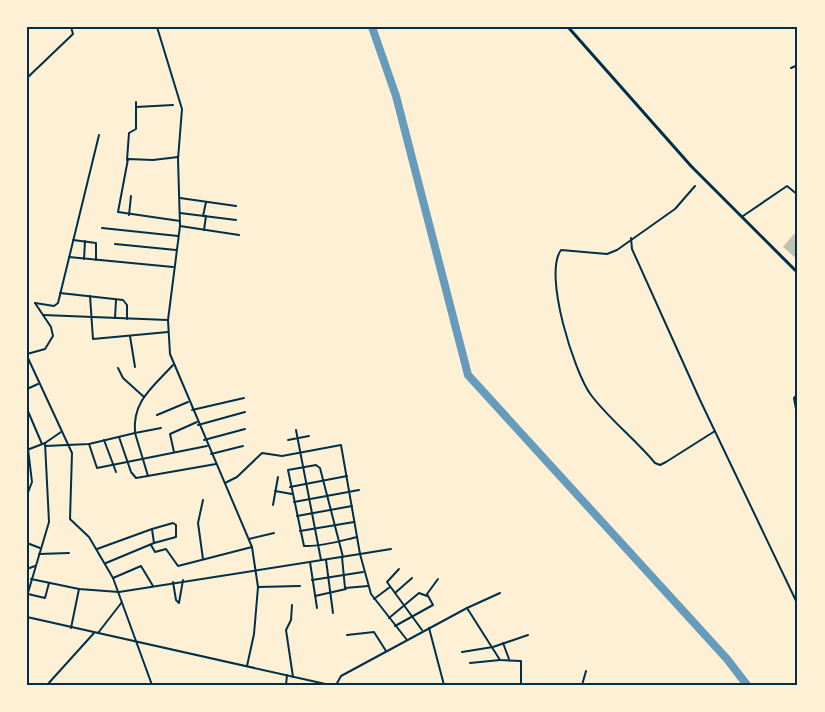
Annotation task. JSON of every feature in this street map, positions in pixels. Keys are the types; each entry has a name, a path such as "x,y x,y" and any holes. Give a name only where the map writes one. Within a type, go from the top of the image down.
{"main road":[{"path":"568,27 664,137 798,273"}],"street":[{"path":"27,78 73,34 70,27"},
{"path":"157,27 181,97 178,157 180,226 168,332 173,365 252,547 258,587 254,634 247,667"},
{"path":"791,68 798,65"},
{"path":"136,102 136,129 129,133 118,212 180,221"},
{"path":"136,107 173,105"},
{"path":"99,135 56,306 34,303 53,332 50,343 45,349 27,355 38,384 72,453 70,519 83,529 106,563 119,592 152,685"},
{"path":"127,160 178,157"},
{"path":"695,186 675,210 607,254 561,250 554,272 556,303 589,393 607,415 660,465 715,431"},
{"path":"742,218 756,205 787,186 798,195"},
{"path":"129,215 131,195"},
{"path":"180,198 236,206"},
{"path":"204,230 206,202"},
{"path":"180,213 236,220"},
{"path":"180,226 239,235"},
{"path":"102,228 178,236"},
{"path":"631,238 640,267 798,606"},
{"path":"73,240 96,243 96,260"},
{"path":"84,259 85,241"},
{"path":"115,244 176,250"},
{"path":"69,257 174,267"},
{"path":"60,294 116,299 125,302 128,319"},
{"path":"90,297 93,339 168,332"},
{"path":"115,318 116,299"},
{"path":"43,315 168,320"},
{"path":"130,336 135,367"},
{"path":"148,476 135,433 135,411 144,397 173,365"},
{"path":"118,368 123,378 144,397"},
{"path":"27,389 38,384"},
{"path":"798,394 794,398 794,403 798,420"},
{"path":"192,410 244,398"},
{"path":"157,415 188,402"},
{"path":"27,409 44,444 49,512 47,531 27,595 45,598 49,583"},
{"path":"174,452 170,434 244,412"},
{"path":"44,444 89,444 161,428"},
{"path":"204,440 245,429"},
{"path":"296,430 321,560"},
{"path":"27,495 31,487 28,450 44,444 61,432"},
{"path":"288,440 309,436"},
{"path":"120,437 134,477 216,464"},
{"path":"104,440 116,472"},
{"path":"89,444 97,468 142,457 207,446"},
{"path":"225,483 237,477 262,453 282,456 341,445 363,572 374,599 407,640"},
{"path":"211,454 243,446"},
{"path":"346,589 340,541 318,466 287,471 304,546 318,546 340,541 357,537"},
{"path":"290,486 346,476"},
{"path":"273,505 278,477"},
{"path":"27,484 31,487"},
{"path":"294,502 359,490"},
{"path":"275,491 292,494"},
{"path":"203,500 198,523 204,561"},
{"path":"297,516 352,506"},
{"path":"300,531 354,522"},
{"path":"97,549 152,529 173,523 176,525 176,537 106,563"},
{"path":"152,529 155,552 166,549 178,566 252,547"},
{"path":"249,538 274,533"},
{"path":"27,543 40,548"},
{"path":"32,579 79,589 119,592 183,580 224,577 391,549"},
{"path":"39,554 69,553"},
{"path":"326,560 333,613"},
{"path":"310,562 317,608"},
{"path":"27,569 35,566"},
{"path":"113,578 141,566 153,586"},
{"path":"399,570 387,581 423,631"},
{"path":"312,580 363,572"},
{"path":"395,593 412,578"},
{"path":"427,596 438,579"},
{"path":"173,582 176,600 179,603 183,580"},
{"path":"258,587 300,586"},
{"path":"315,596 368,586"},
{"path":"374,599 390,587"},
{"path":"71,628 79,589"},
{"path":"389,618 419,593 427,596 433,605 395,626"},
{"path":"336,685 340,676 467,608 500,593"},
{"path":"98,633 122,602"},
{"path":"292,605 291,620 286,630 293,676"},
{"path":"467,608 500,660"},
{"path":"27,618 330,685"},
{"path":"429,628 444,685"},
{"path":"347,635 374,632 386,651"},
{"path":"47,685 94,633"},
{"path":"462,652 493,647 528,634"},
{"path":"503,643 509,659"},
{"path":"470,663 509,659 521,661 521,685"},
{"path":"582,685 586,671"},
{"path":"286,675 286,685"}],"building":[{"path":"794,234 798,238 798,260 783,247"}],"waterway":[{"path":"372,27 396,96 468,375 727,659 747,685"}]}
